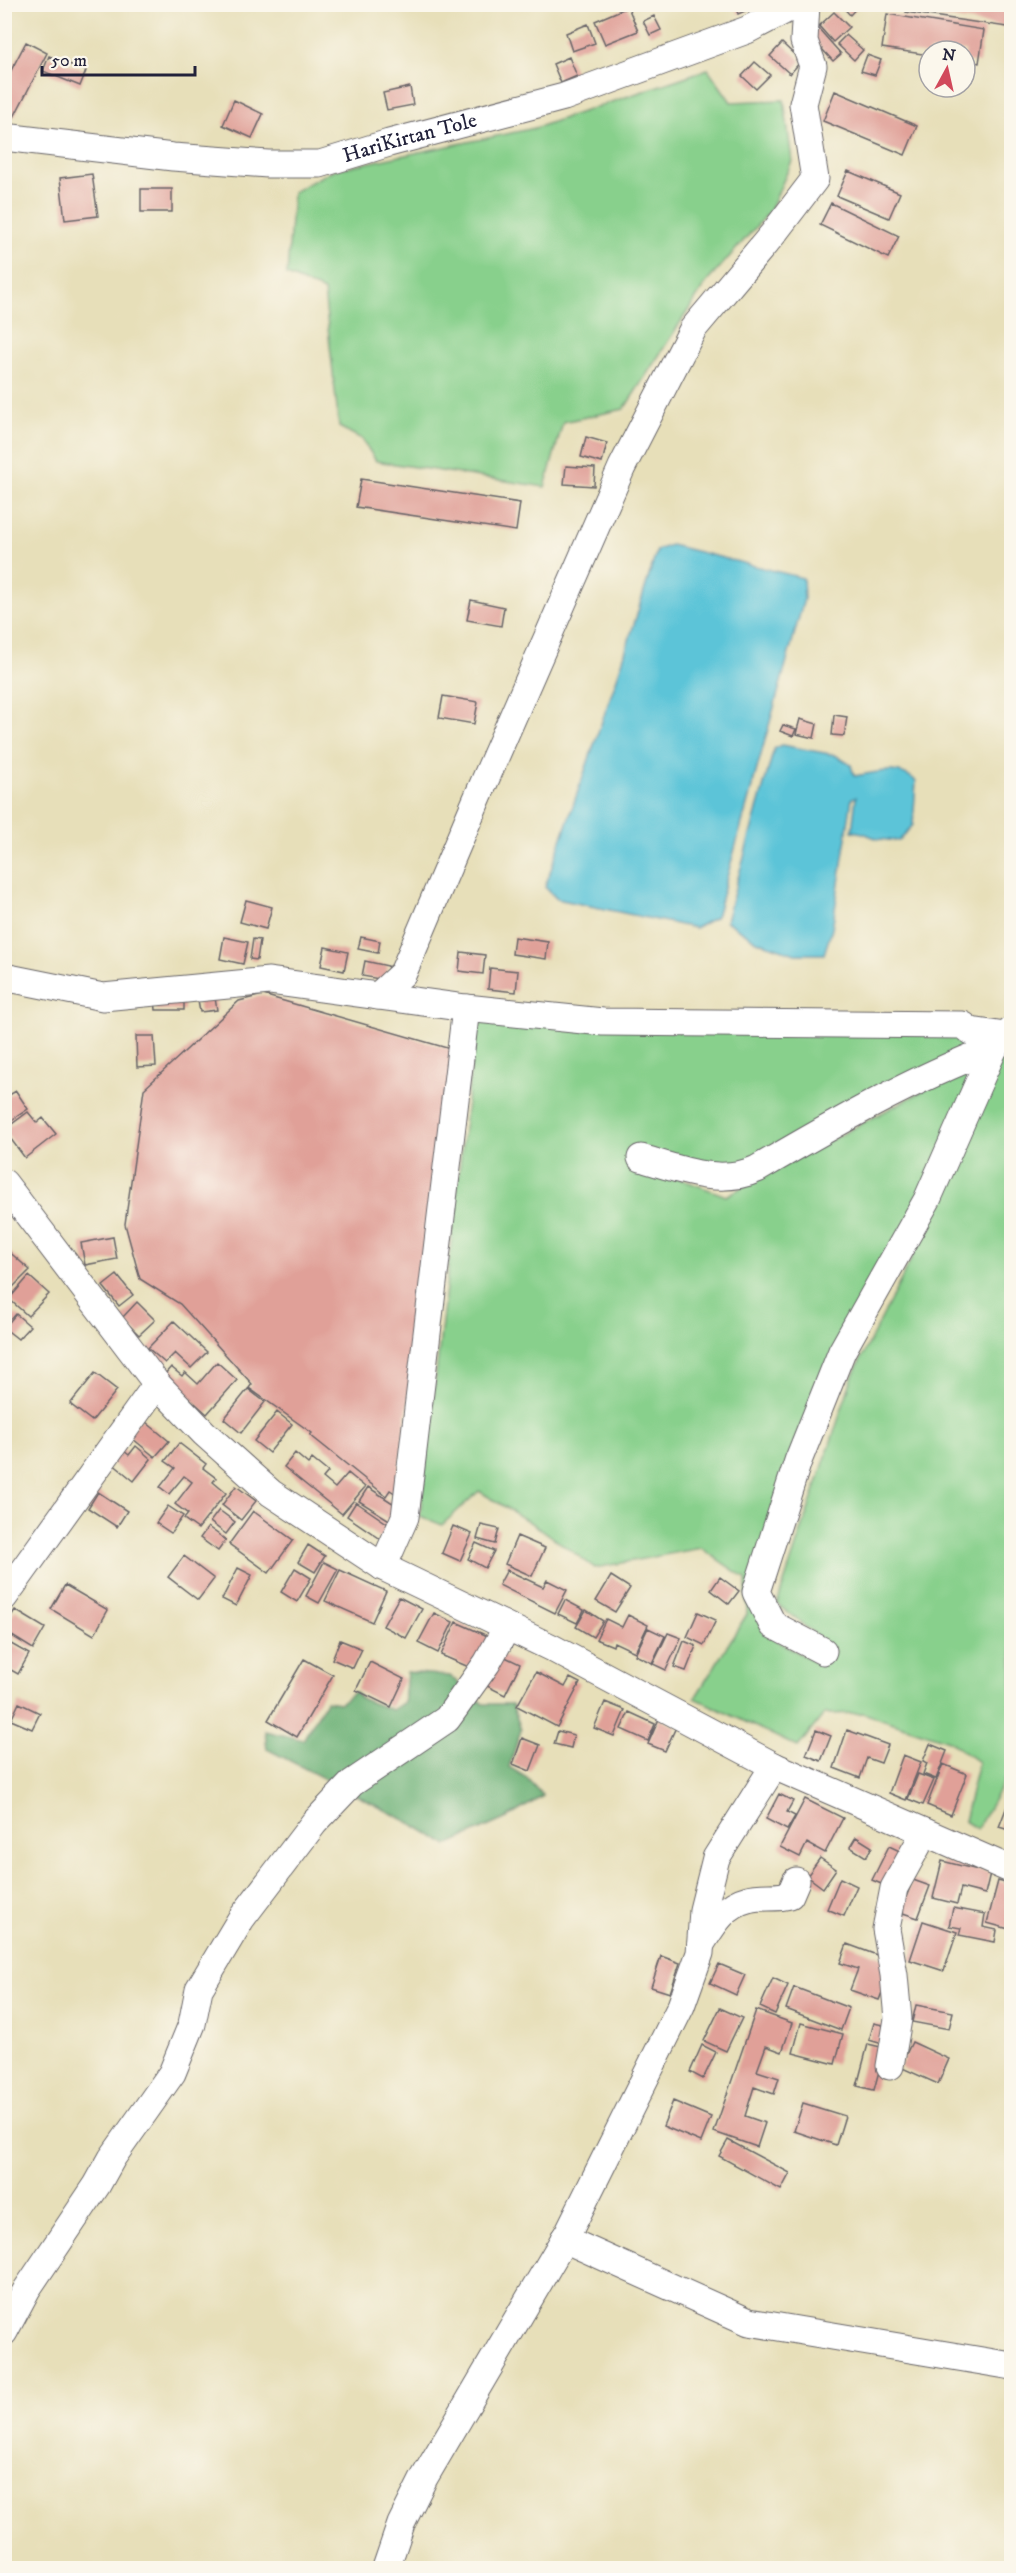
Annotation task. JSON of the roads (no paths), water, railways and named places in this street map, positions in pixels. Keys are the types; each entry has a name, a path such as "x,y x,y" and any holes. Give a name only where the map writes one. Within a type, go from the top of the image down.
{"street":[{"name":"HariKirtan Tole","path":"4,136 173,157 268,164 320,164 389,143 564,97 747,30 797,4"},
{"path":"378,996 403,973 622,467 693,329 773,234 814,179 803,104 813,66 804,41 806,4"},
{"path":"4,976 103,997 269,981 466,1008 603,1022 963,1025 971,1031 1004,1038"},
{"path":"382,1567 405,1516 466,1008"},
{"path":"641,1158 719,1178 742,1176 863,1107 1004,1038"},
{"path":"823,1651 773,1625 756,1592 798,1461 842,1352 927,1200 1004,1038"},
{"path":"4,1183 157,1384 204,1433 271,1493 382,1567 552,1648 774,1766 1011,1870"},
{"path":"4,1597 157,1384"},
{"path":"4,2332 27,2289 97,2185 112,2158 172,2073 192,2024 199,1989 241,1919 314,1823 352,1783 447,1719 487,1663 507,1627"},
{"path":"386,2568 401,2524 424,2478 564,2239 681,2006 700,1953 703,1910 716,1857 774,1766"},
{"path":"890,2066 898,2019 894,1975 886,1929 894,1888 925,1832"},
{"path":"701,1944 718,1917 732,1906 748,1898 779,1898 790,1895 796,1881"},
{"path":"564,2239 749,2322 1011,2366"}],"water":[{"path":"671,545 803,578 804,599 716,917 695,928 557,899 545,887 620,669 657,550"},
{"path":"782,745 835,755 851,765 854,776 894,771 916,781 913,825 899,841 878,839 852,831 856,797 852,798 832,929 824,954 795,954 757,941 726,921 774,749"}]}
